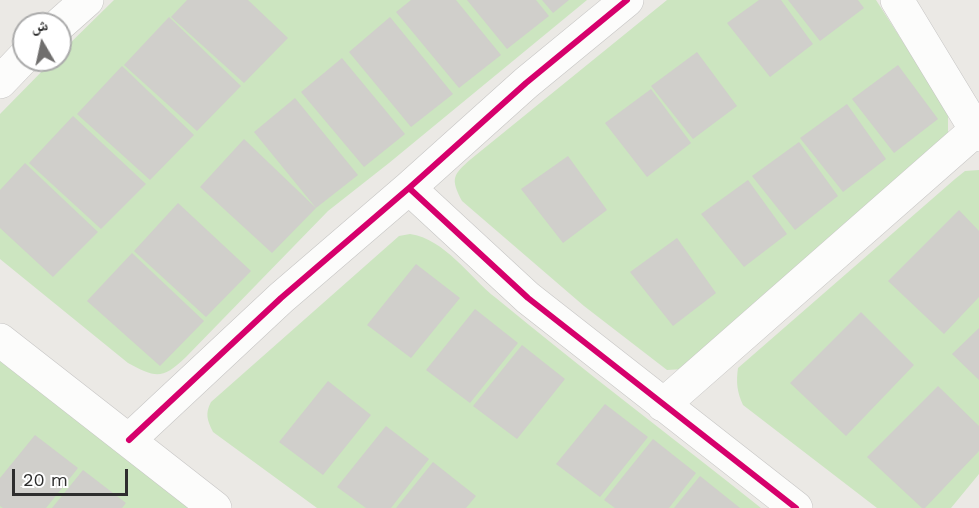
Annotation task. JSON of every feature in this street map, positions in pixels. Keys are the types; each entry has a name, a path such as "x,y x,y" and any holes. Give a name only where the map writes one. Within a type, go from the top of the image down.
{"street":[{"path":"72,13 87,0"},
{"path":"129,440 281,298 526,83 627,0"},
{"path":"663,405 977,132 897,0"},
{"path":"0,82 12,70"},
{"path":"408,188 528,298 796,508"},
{"path":"0,340 215,508"}],"green space":[{"path":"114,0 587,0 328,211 186,357 171,370 158,374 146,372 128,363 0,259 0,114 41,72 72,72 72,41"},
{"path":"667,0 876,0 948,112 948,133 683,369 667,370 584,306 462,201 456,187 455,177 471,159"},
{"path":"979,170 979,474 951,508 877,508 743,405 739,396 738,368 955,179 965,171"},
{"path":"410,234 423,237 445,251 529,325 761,508 317,508 213,432 208,417 211,402 399,236"},
{"path":"0,357 192,508 0,508"}],"building":[{"path":"187,0 248,0 288,38 244,83 171,17"},
{"path":"411,0 456,0 501,55 459,88 396,12"},
{"path":"467,0 536,0 549,16 507,49"},
{"path":"542,0 569,0 553,13"},
{"path":"759,0 781,0 813,44 770,77 727,23"},
{"path":"788,0 858,0 864,8 820,41"},
{"path":"169,17 241,86 197,131 124,65"},
{"path":"390,17 453,94 411,127 349,52"},
{"path":"697,52 737,106 693,139 651,86"},
{"path":"342,58 405,134 364,167 301,92"},
{"path":"898,65 938,119 894,153 852,99"},
{"path":"122,66 194,135 150,180 77,114"},
{"path":"651,89 691,143 647,177 605,123"},
{"path":"295,98 358,175 316,208 254,132"},
{"path":"847,104 886,159 843,192 800,138"},
{"path":"73,116 146,184 101,229 29,163"},
{"path":"244,139 316,208 272,253 200,187"},
{"path":"799,142 838,196 795,230 752,176"},
{"path":"568,156 607,210 563,243 521,189"},
{"path":"25,163 98,232 53,277 0,228 0,190"},
{"path":"748,180 787,234 744,267 701,214"},
{"path":"178,203 251,271 206,317 134,251"},
{"path":"959,210 979,231 979,297 944,334 888,281"},
{"path":"677,238 716,293 673,326 630,272"},
{"path":"132,253 204,321 160,366 87,301"},
{"path":"416,264 460,298 411,358 367,325"},
{"path":"475,309 518,343 470,403 426,370"},
{"path":"861,312 914,365 846,436 790,383"},
{"path":"979,328 979,380 952,354"},
{"path":"522,345 565,379 517,439 473,406"},
{"path":"328,381 371,415 323,475 279,442"},
{"path":"938,386 979,426 979,451 925,508 922,508 867,457"},
{"path":"605,404 648,437 600,497 556,464"},
{"path":"386,426 429,459 391,508 366,508 337,487"},
{"path":"35,435 78,468 46,508 3,508 0,506 0,478"},
{"path":"653,439 696,473 669,508 615,508 604,500"},
{"path":"433,462 476,496 466,508 396,508"},
{"path":"83,470 126,503 122,508 52,508"},
{"path":"700,476 740,508 674,508"}],"cycle path":[{"path":"129,440 281,298 526,83 627,0"},
{"path":"409,188 528,298 796,508"}]}
